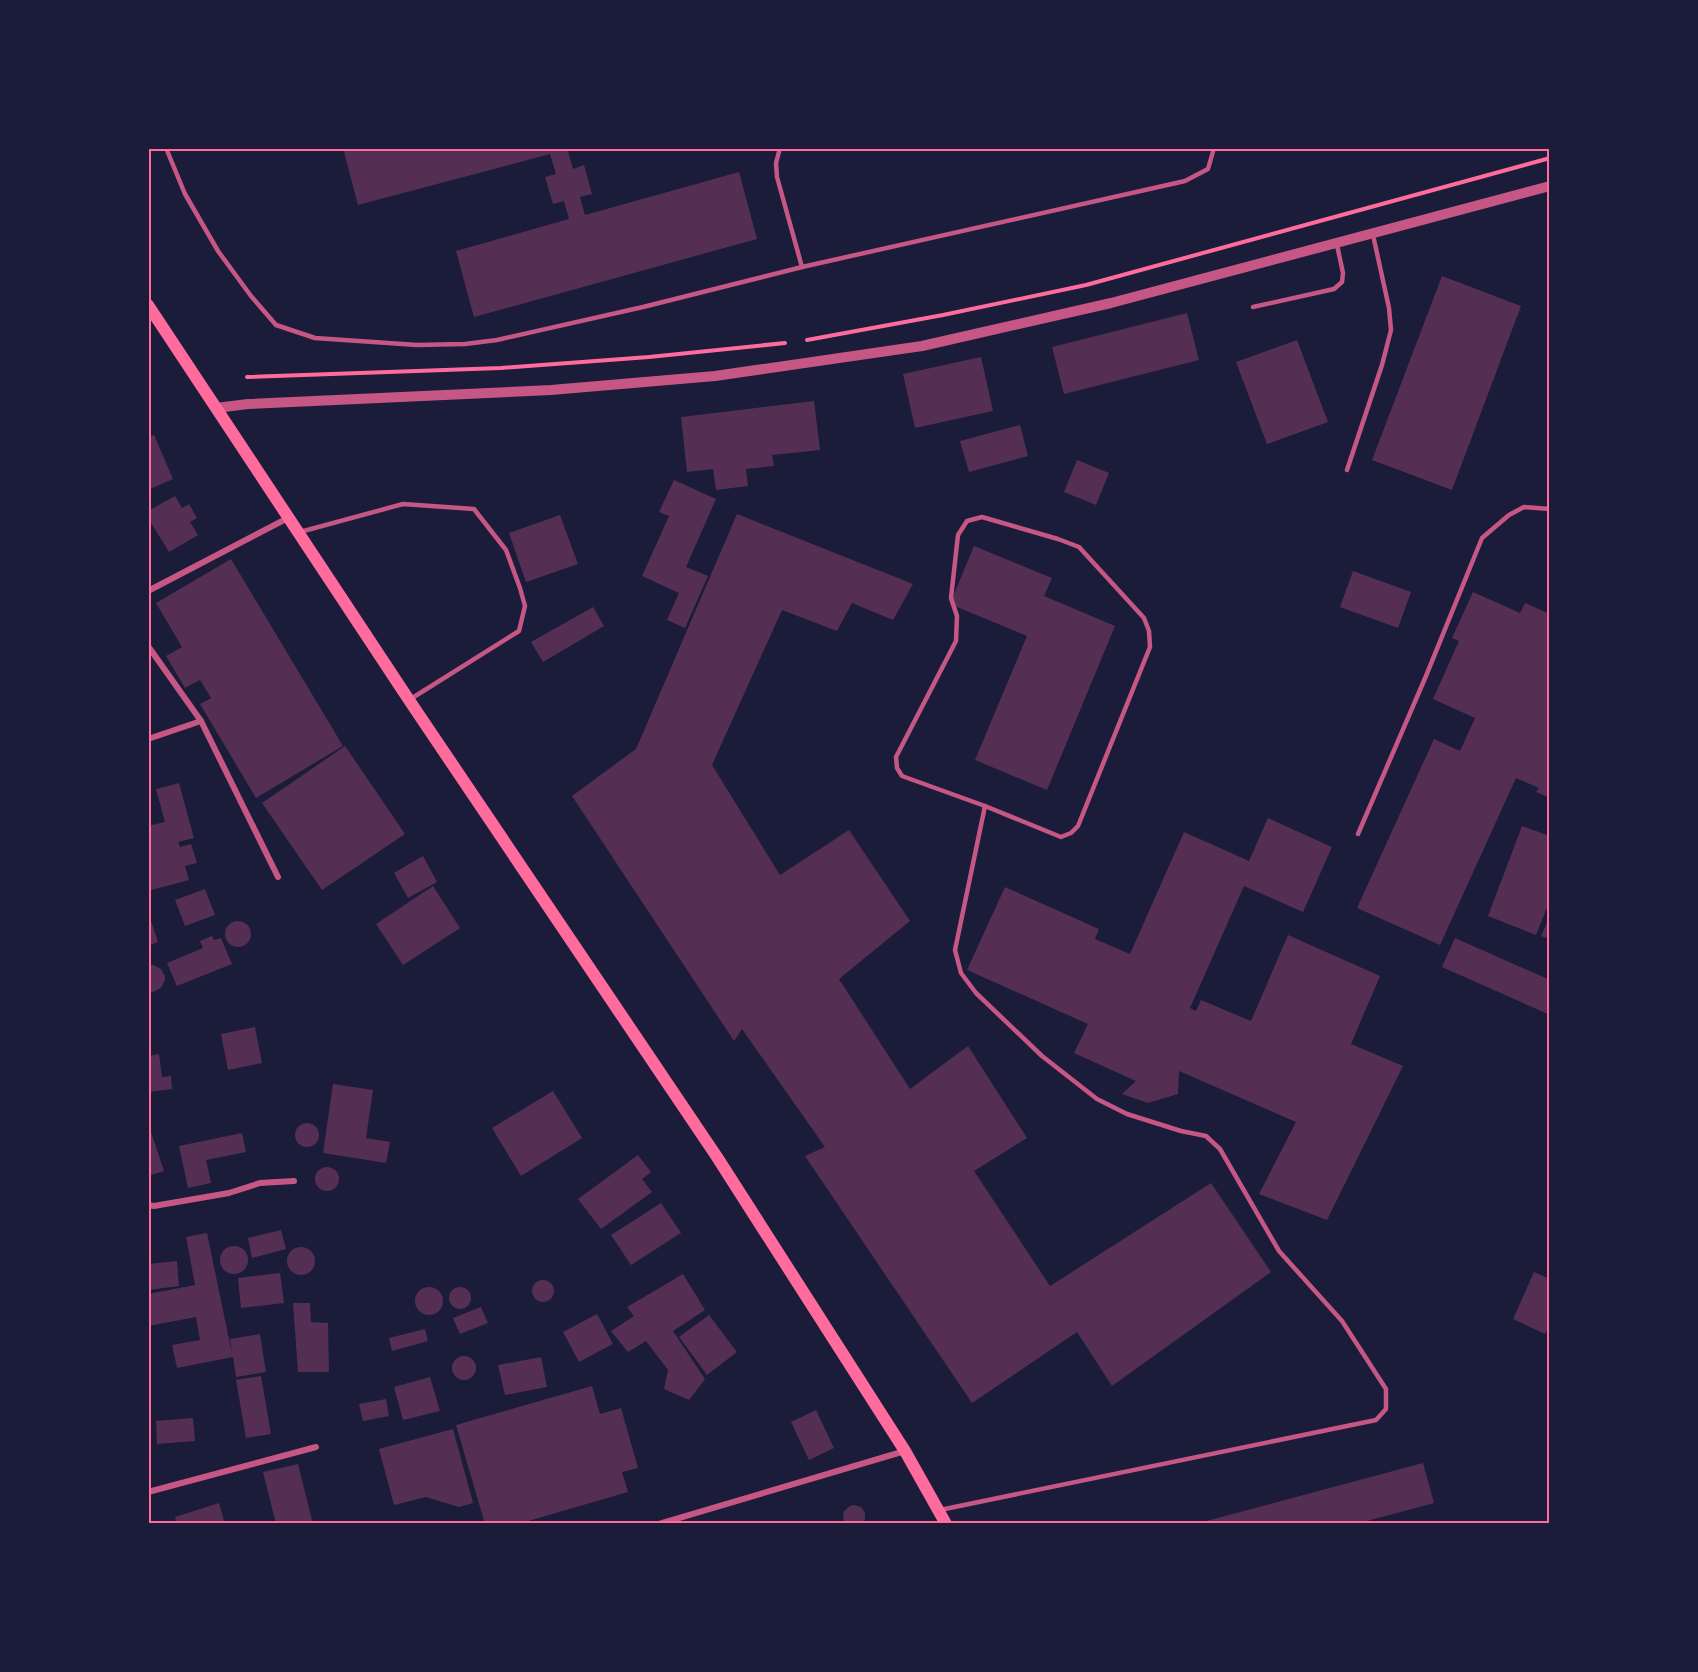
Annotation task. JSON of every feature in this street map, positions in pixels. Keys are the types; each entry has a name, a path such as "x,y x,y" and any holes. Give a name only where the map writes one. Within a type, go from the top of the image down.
{"main road":[{"path":"148,305 409,700 717,1157 905,1450 946,1524"}],"street":[{"path":"216,408 248,404 551,390 715,376 922,346 1111,303 1550,186"},
{"path":"148,591 288,518"},
{"path":"148,646 201,721 278,877"},
{"path":"148,739 201,721"},
{"path":"148,1205 202,1199 260,1183 294,1181"},
{"path":"148,1492 316,1447"},
{"path":"658,1524 905,1450"}],"lane":[{"path":"166,148 185,194 213,242 251,296 276,324 315,339 417,345 465,344 497,340 643,307 802,267 1185,181 1208,169 1214,148"},
{"path":"780,148 776,163 777,177 802,267"},
{"path":"1347,470 1382,365 1391,330 1389,308 1372,234"},
{"path":"1253,307 1334,289 1342,282 1343,273 1337,243"},
{"path":"297,532 403,504 474,509 506,550 525,606 519,631 409,700"},
{"path":"1358,834 1482,538 1509,515 1524,507 1550,509"},
{"path":"982,517 1079,547 1144,618 1149,631 1150,647 1078,826 1071,833 1061,837 985,806 902,776 897,768 896,757 956,641 957,616 951,598 958,535 967,521 982,517"},
{"path":"939,1510 1376,1420 1386,1409 1386,1389 1342,1320 1279,1251 1220,1149 1206,1136 1181,1131 1127,1114 1097,1099 1042,1056 976,993 961,973 955,950 985,806"}],"path":[{"path":"806,340 943,315 1086,285 1550,158"},
{"path":"247,377 501,368 649,357 795,342"}],"building":[{"path":"343,148 567,148 573,169 584,165 592,194 580,197 585,215 739,172 757,239 474,317 456,251 569,219 564,201 553,204 545,177 556,174 550,154 358,205"},
{"path":"1442,276 1521,306 1452,490 1372,460"},
{"path":"1187,313 1199,360 1064,394 1052,347"},
{"path":"1297,340 1328,422 1267,444 1236,362"},
{"path":"981,357 993,411 915,428 903,374"},
{"path":"814,401 820,450 772,455 774,466 746,469 748,486 716,490 713,469 687,472 681,417"},
{"path":"1020,425 1028,456 969,472 960,441"},
{"path":"154,435 173,479 148,490 148,437"},
{"path":"1077,460 1109,473 1096,505 1064,492"},
{"path":"674,480 716,499 686,567 708,576 685,628 667,620 679,593 642,576 669,516 659,512"},
{"path":"175,496 182,508 189,504 197,518 190,522 198,535 169,552 148,518 148,511"},
{"path":"737,514 913,584 893,620 852,603 837,631 782,610 712,765 780,875 849,830 910,921 839,979 910,1089 968,1046 1027,1138 974,1171 1050,1286 1211,1183 1271,1272 1112,1386 1077,1332 972,1403 805,1156 825,1147 742,1029 734,1041 572,796 636,749"},
{"path":"560,515 578,564 526,582 509,533"},
{"path":"974,546 1052,578 1044,596 1115,626 1047,790 975,760 1027,636 950,604"},
{"path":"231,559 343,746 256,798 200,704 211,698 200,680 185,688 166,656 182,647 156,603"},
{"path":"1353,571 1411,592 1398,628 1340,607"},
{"path":"1473,592 1520,613 1525,603 1550,614 1550,798 1536,792 1539,788 1516,778 1440,945 1357,908 1434,739 1460,751 1475,718 1433,699 1459,641 1452,638"},
{"path":"593,607 604,626 543,662 531,642"},
{"path":"345,746 405,834 322,890 262,803"},
{"path":"179,783 194,838 178,842 180,847 191,844 197,863 185,866 189,880 148,891 148,826 165,822 156,789"},
{"path":"1268,818 1332,847 1303,912 1244,886 1190,1008 1196,1011 1201,1000 1251,1021 1288,935 1380,976 1351,1044 1403,1066 1327,1220 1259,1194 1296,1122 1179,1071 1178,1094 1148,1103 1122,1094 1136,1081 1074,1053 1088,1024 967,970 1005,887 1099,929 1095,939 1130,954 1184,832 1249,861"},
{"path":"1522,826 1550,836 1550,900 1536,935 1488,916"},
{"path":"423,856 437,882 408,898 394,873"},
{"path":"433,886 460,928 403,965 376,924"},
{"path":"205,889 215,915 185,926 175,900"},
{"path":"148,916 158,942 148,946"},
{"path":"1550,916 1550,939 1541,936"},
{"path":"238,921 247,925 251,934 247,943 238,947 229,943 225,934 229,925"},
{"path":"212,936 214,940 221,938 232,964 177,986 167,963 203,948 200,941"},
{"path":"1455,938 1550,980 1550,1015 1442,967"},
{"path":"153,965 161,969 165,980 161,988 153,992 148,991 148,966"},
{"path":"255,1027 262,1063 228,1070 221,1034"},
{"path":"159,1054 162,1077 171,1076 172,1089 148,1092 148,1056"},
{"path":"333,1084 373,1090 366,1138 390,1142 386,1163 323,1153"},
{"path":"553,1091 582,1138 521,1176 492,1128"},
{"path":"148,1123 164,1171 148,1176"},
{"path":"307,1123 312,1124 318,1130 318,1140 312,1146 307,1147 302,1146 296,1140 295,1135 296,1130 302,1124"},
{"path":"242,1133 246,1152 206,1160 211,1183 188,1188 179,1146"},
{"path":"638,1155 651,1172 642,1179 652,1192 601,1229 578,1199"},
{"path":"327,1167 332,1168 338,1174 338,1184 332,1190 327,1191 322,1190 316,1184 315,1179 316,1174 322,1168"},
{"path":"661,1203 681,1233 631,1265 611,1235"},
{"path":"281,1230 286,1249 252,1258 248,1238"},
{"path":"207,1233 232,1354 230,1339 260,1334 266,1372 236,1377 233,1357 177,1368 172,1345 200,1340 196,1317 148,1326 148,1294 195,1285 186,1237"},
{"path":"234,1246 244,1250 248,1260 244,1270 234,1274 224,1270 220,1260 224,1250"},
{"path":"301,1247 311,1251 315,1261 311,1271 301,1275 291,1271 287,1261 291,1251"},
{"path":"177,1261 179,1286 148,1290 148,1264"},
{"path":"1534,1272 1550,1279 1550,1324 1545,1334 1513,1319"},
{"path":"280,1273 284,1303 241,1308 238,1278"},
{"path":"683,1274 705,1310 673,1331 705,1379 689,1400 664,1389 668,1370 646,1341 628,1352 611,1331 634,1316 627,1307"},
{"path":"543,1280 551,1283 554,1291 551,1299 543,1302 535,1299 532,1291 535,1283"},
{"path":"429,1287 439,1291 443,1301 439,1311 429,1315 419,1311 415,1301 419,1291"},
{"path":"460,1287 468,1290 471,1298 468,1306 460,1309 452,1306 449,1298 452,1290"},
{"path":"293,1303 310,1303 311,1322 328,1323 329,1372 298,1372"},
{"path":"481,1307 488,1323 460,1334 453,1318"},
{"path":"597,1314 613,1344 579,1362 563,1332"},
{"path":"709,1315 737,1352 707,1375 679,1337"},
{"path":"425,1329 428,1341 392,1351 389,1338"},
{"path":"464,1356 469,1357 475,1363 475,1373 469,1379 464,1380 459,1379 453,1373 452,1368 453,1363 459,1357"},
{"path":"541,1357 547,1387 505,1395 498,1365"},
{"path":"261,1376 271,1434 246,1438 236,1380"},
{"path":"430,1377 440,1411 403,1420 394,1387"},
{"path":"592,1386 600,1414 621,1408 638,1468 622,1472 628,1492 518,1524 485,1524 456,1425"},
{"path":"386,1399 389,1416 363,1421 359,1404"},
{"path":"816,1410 834,1448 809,1460 791,1422"},
{"path":"193,1418 195,1441 157,1444 156,1421"},
{"path":"453,1429 473,1503 459,1507 426,1497 394,1505 379,1449"},
{"path":"1423,1463 1434,1503 1356,1524 1195,1524"},
{"path":"298,1464 313,1524 276,1524 263,1472"},
{"path":"219,1503 225,1524 177,1524 175,1517"},
{"path":"854,1505 861,1507 865,1513 865,1519 862,1524 846,1524 844,1511"}]}
